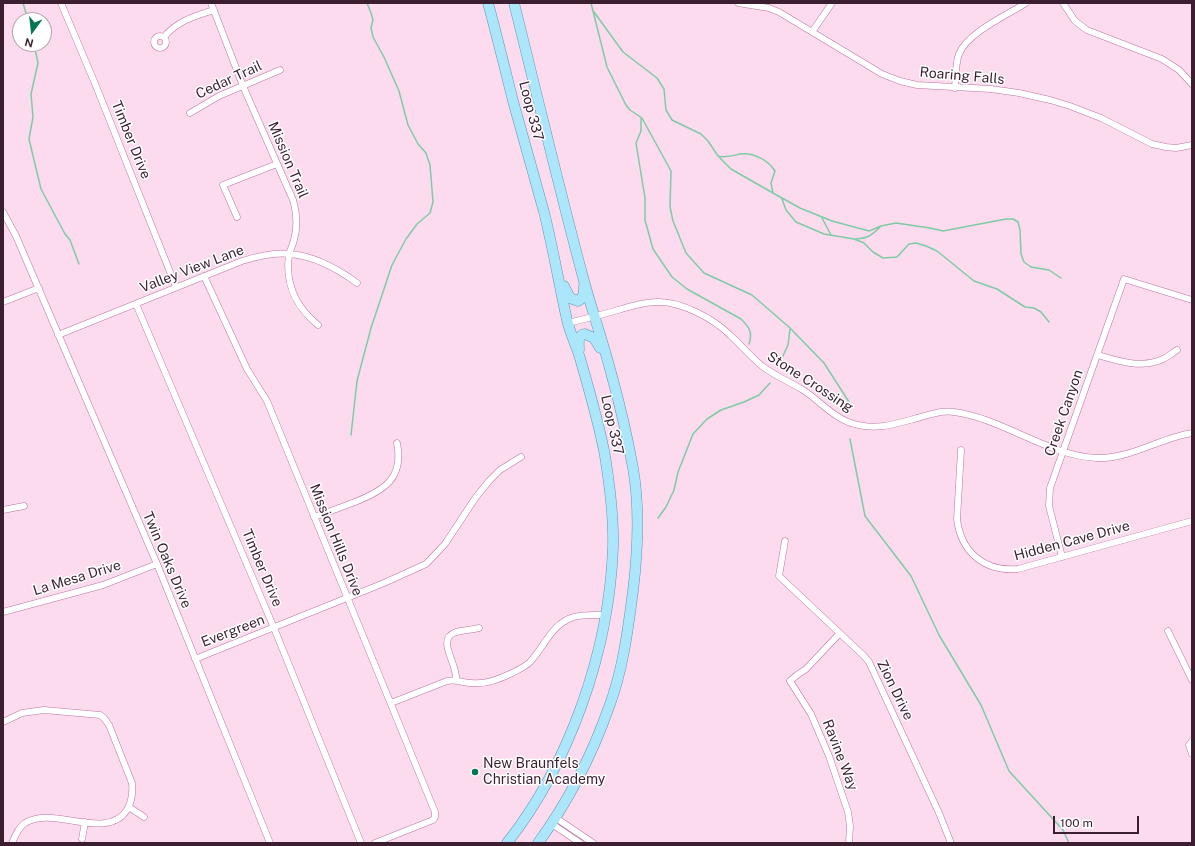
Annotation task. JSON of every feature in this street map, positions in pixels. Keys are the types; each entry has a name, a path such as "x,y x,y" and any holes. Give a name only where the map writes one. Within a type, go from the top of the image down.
{"main road":[{"name":"Loop 337","path":"488,3 543,211 568,323 579,355 600,432 608,473 612,508 613,547 610,590 605,615 596,657 577,719 554,769 532,808 507,843"},
{"name":"Loop 337","path":"514,3 584,282 610,370 633,470 638,517 636,561 630,616 621,666 610,706 587,761 554,821 538,843"},
{"path":"558,273 568,294 573,300 578,301 583,297 584,282"},
{"path":"579,355 579,338 583,334 588,334 598,343 610,370"},
{"path":"514,843 543,800 554,769"}],"street":[{"name":"Timber Drive","path":"61,3 96,86 176,287"},
{"name":"Mission Trail","path":"211,3 243,86 293,200 296,210 296,230 289,253 289,271 293,294 304,312 318,325"},
{"name":"Roaring Falls","path":"738,3 769,8 779,12 882,74 900,81 917,85 991,89 1019,93 1070,106 1101,118 1152,144 1176,148 1192,145"},
{"path":"812,32 832,3"},
{"path":"955,88 957,61 968,40 1026,3"},
{"path":"1063,3 1071,16 1087,30 1162,59 1179,70 1192,84"},
{"path":"164,37 178,24 214,10"},
{"name":"Cedar Trail","path":"190,113 218,96 280,70"},
{"path":"237,217 222,185 277,164"},
{"name":"Twin Oaks Drive","path":"3,212 16,236 39,288 156,564 270,843"},
{"name":"Valley View Lane","path":"58,335 250,258 289,253 309,258 324,264 357,283"},
{"name":"Mission Hills Drive","path":"204,276 247,369 267,401 435,812 435,817 431,821 375,843"},
{"name":"Creek Canyon","path":"1062,557 1049,506 1050,488 1124,279 1192,300"},
{"path":"3,302 39,288"},
{"name":"Stone Crossing","path":"568,323 646,302 660,302 683,306 691,309 722,328 762,366 807,392 826,409 845,421 867,427 888,426 935,413 954,412 978,418 1064,452 1087,457 1122,455 1162,441 1192,433"},
{"name":"Timber Drive","path":"136,304 274,628 361,843"},
{"path":"1098,354 1118,362 1140,364 1163,359 1177,350"},
{"path":"314,517 365,498 384,487 393,477 399,465 397,443"},
{"name":"Hidden Cave Drive","path":"961,450 957,519 961,539 973,556 995,568 1018,570 1192,521"},
{"name":"Evergreen","path":"195,659 414,570 431,560 445,544 476,497 489,481 500,470 521,457"},
{"path":"3,510 24,506"},
{"name":"Zion Drive","path":"785,541 779,576 869,662 939,813 951,843"},
{"name":"La Mesa Drive","path":"3,612 103,585 156,564"},
{"path":"391,703 440,683 452,680 480,684 501,678 526,665 536,655 551,633 568,620 580,616 605,615"},
{"path":"456,680 457,672 446,645 448,637 457,632 479,628"},
{"path":"1168,630 1192,680"},
{"name":"Ravine Way","path":"840,634 806,669 790,681 811,714 830,756 848,812 850,826 849,843"},
{"path":"480,684 481,691"},
{"path":"3,722 22,713 40,710 94,715 104,718 109,725 132,783 133,794 129,807 122,816 112,822 101,823 39,818 31,820 21,827 12,843"},
{"path":"1192,741 1190,745 1192,754"},
{"path":"129,807 144,817"},
{"path":"554,821 580,843"},
{"path":"554,821 593,843"},
{"path":"82,839 85,822"}],"waterway":[{"path":"23,3 26,12"},
{"path":"351,435 357,381 371,328 392,265 406,239 417,224 430,213 433,202 430,165 426,153 418,144 408,125 399,91 384,57 373,37 371,28 373,20 367,3"},
{"path":"591,3 607,67 626,105 630,110 642,118 671,171 670,207 673,221 686,253 704,273 752,295 790,328 824,363 849,402"},
{"path":"594,12 623,52 657,78 664,89 666,110 672,120 701,134 708,141 718,156 726,157 740,154 750,154 764,160 775,171 771,183 773,193 800,208 832,221 869,231 881,226 896,223 943,231 1013,219 1018,222 1020,230 1021,254 1024,262 1031,267 1049,270 1061,278"},
{"path":"36,52 38,63 31,94 33,117 29,139 41,189 65,234 70,240 79,264"},
{"path":"641,119 641,131 636,143 645,198 645,220 653,249 672,277 687,289 741,319 750,330 751,336 749,344"},
{"path":"719,157 731,169 773,193"},
{"path":"782,199 786,210 796,222 824,234 854,239 864,243 873,252 883,258 897,257 909,244 916,243 937,251 974,281 997,289 1025,307 1034,308 1041,312 1049,322"},
{"path":"822,218 831,235"},
{"path":"856,239 869,236 880,227"},
{"path":"781,360 788,345 790,329"},
{"path":"658,518 666,507 674,490 678,472 693,434 707,419 721,410 759,395 770,383"},
{"path":"850,439 865,516 911,576 939,635 981,705 1009,771 1063,830 1069,843"}],"place":[{"name":"New Braunfels Christian Academy","path":"475,772"}]}
